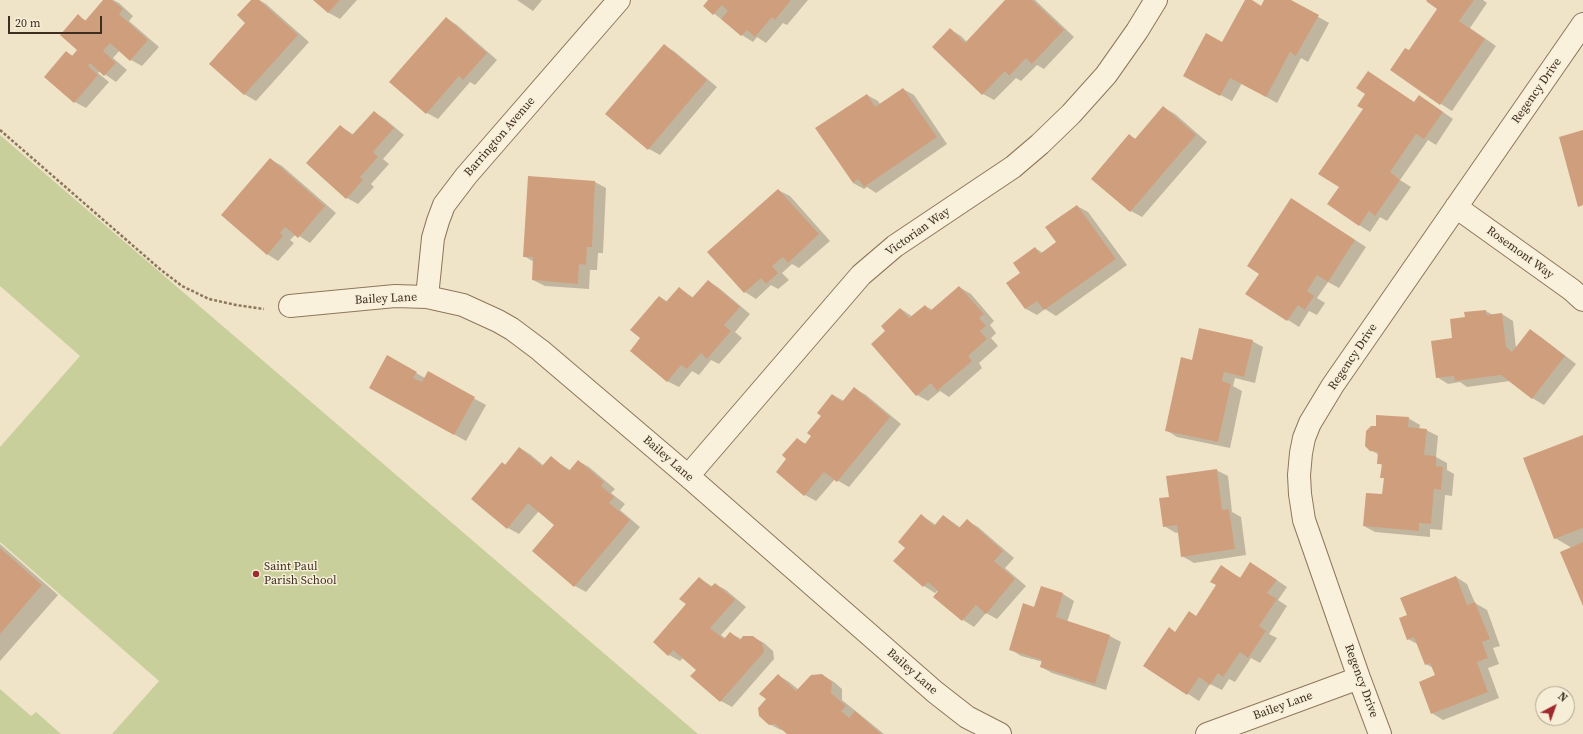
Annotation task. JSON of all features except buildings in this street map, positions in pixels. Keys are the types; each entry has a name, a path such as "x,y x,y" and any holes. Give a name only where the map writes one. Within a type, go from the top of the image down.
{"street":[{"name":"Barrington Avenue","path":"427,297 433,238 444,205 466,176 619,0"},
{"name":"Victorian Way","path":"688,476 861,275 895,246 1013,167 1040,144 1071,114 1106,75 1137,31 1156,0"},
{"name":"Regency Drive","path":"1380,734 1304,520 1300,494 1301,453 1304,438 1310,423 1333,385 1583,24"},
{"name":"Rosemont Way","path":"1456,207 1572,290 1583,300"},
{"name":"Bailey Lane","path":"290,306 395,296 427,297 463,305 512,329 540,350 688,476 934,692 967,717 1000,734"},
{"name":"Bailey Lane","path":"1207,734 1359,678"}],"path":[{"path":"0,130 161,270 182,286 222,303 263,309 290,306"}],"green space":[{"name":"Saint Paul Parish School","path":"0,135 698,734 112,734 159,681 0,542 0,447 80,356 0,286"},
{"path":"0,689 31,716 36,712 61,734 0,734"}],"place":[{"name":"Saint Paul Parish School","path":"256,574"}]}
